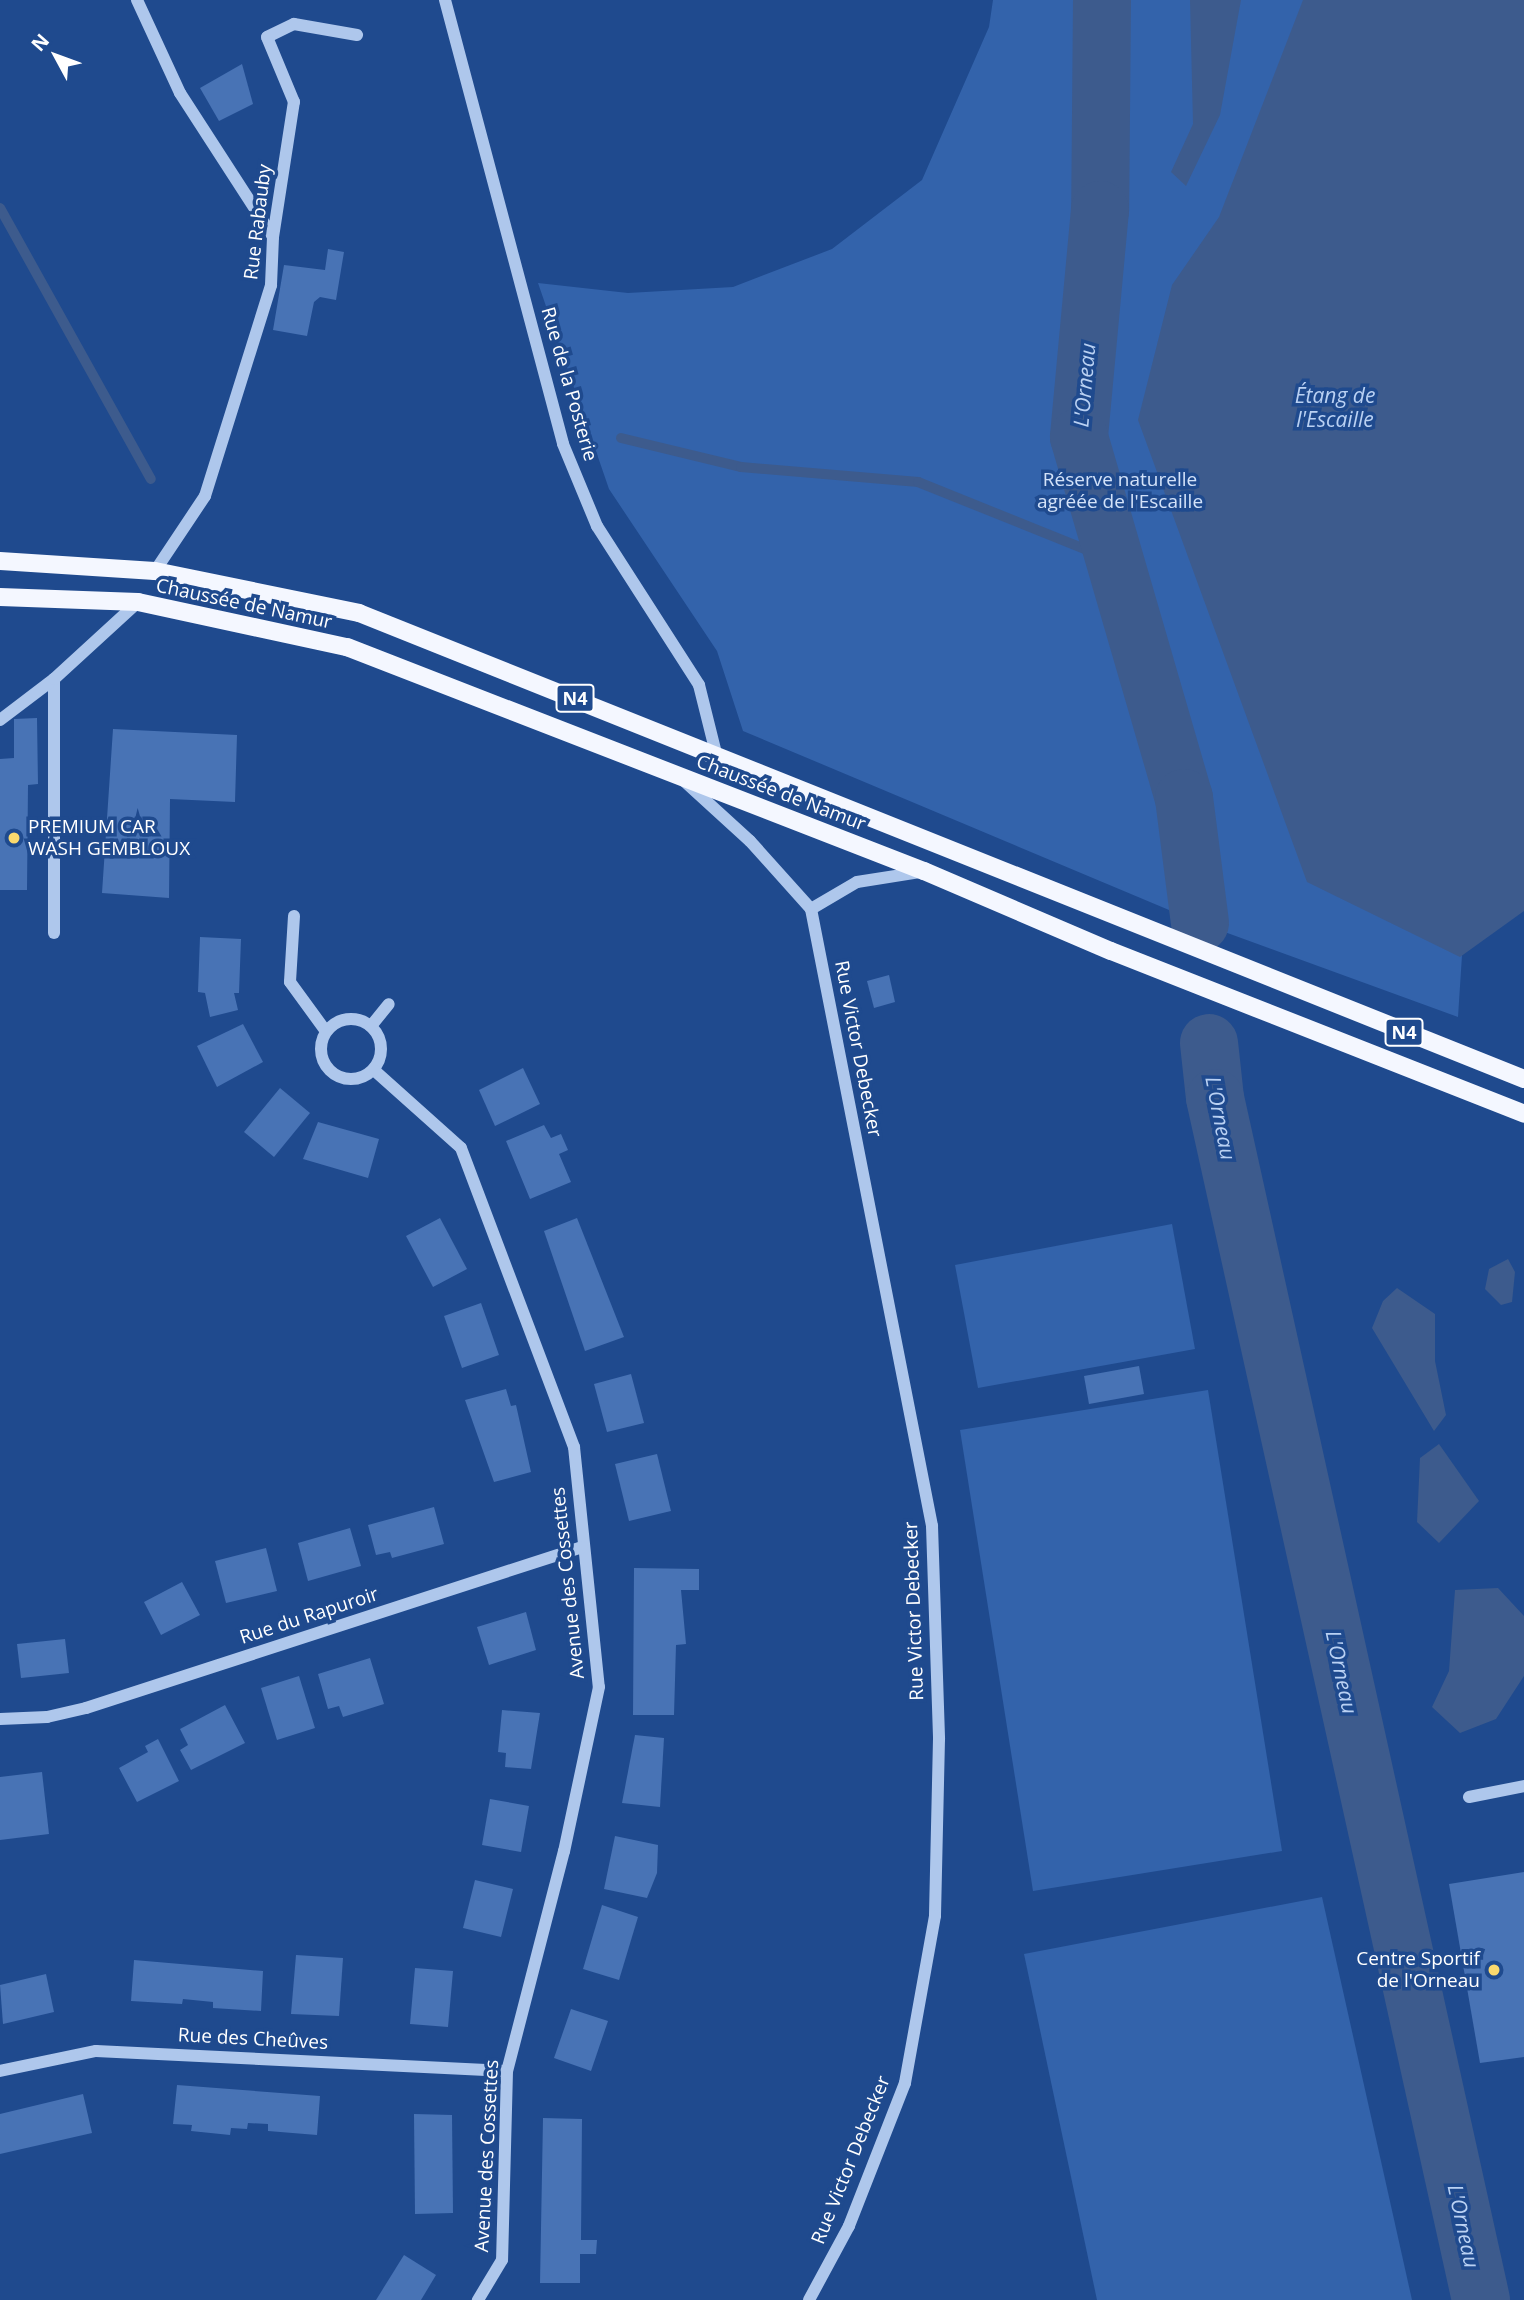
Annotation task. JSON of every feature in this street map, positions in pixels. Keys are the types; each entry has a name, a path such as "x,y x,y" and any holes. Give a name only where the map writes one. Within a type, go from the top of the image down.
{"main road":[{"name":"Chaussée de Namur","path":"0,561 155,571 359,613 716,753 1284,985 1524,1079"},
{"name":"Chaussée de Namur","path":"0,597 138,602 347,647 924,871 1111,951 1524,1114"}],"street":[{"path":"137,0 180,93 273,237"},
{"name":"Rue de la Posterie","path":"445,0 563,444 597,526 699,685 716,753"},
{"name":"Rue Rabauby","path":"155,571 205,496 271,285 273,237 294,102 267,37 294,24 357,34"},
{"path":"0,720 54,679 138,602"},
{"path":"54,679 54,933"},
{"path":"680,776 750,841 811,909 857,882 924,871"},
{"name":"Rue Victor Debecker","path":"809,2300 849,2226 905,2083 935,1916 939,1739 932,1526 811,909"},
{"path":"294,916 290,982 325,1030 321,1062 345,1082 375,1071 383,1048 371,1026 356,1019 339,1020 325,1030"},
{"path":"371,1026 388,1004"},
{"name":"Avenue des Cossettes","path":"375,1071 461,1148 574,1447 598,1687 564,1851 507,2071 502,2260 478,2300"},
{"name":"Rue du Rapuroir","path":"0,1719 47,1717 582,1547"},
{"path":"1469,1797 1524,1786"},
{"name":"Rue des Cheûves","path":"0,2071 96,2051 507,2071"}],"green space":[{"name":"Réserve naturelle agréée de l'Escaille","path":"993,0 1524,0 1458,1017 1200,923 743,731 717,651 609,489 538,283 628,293 733,287 832,249 922,180 989,27"},
{"path":"1172,1224 1195,1349 978,1388 955,1265"},
{"path":"1208,1390 1282,1851 1033,1891 960,1430"},
{"path":"1322,1897 1412,2300 1097,2300 1024,1954"}],"water":[{"path":"1190,0 1241,0 1220,115 1186,186 1171,172 1193,124"},
{"name":"Étang de l'Escaille","path":"1303,0 1524,0 1524,911 1460,957 1307,882 1138,420 1172,285 1219,217"},
{"path":"1508,1259 1515,1272 1512,1302 1501,1305 1485,1289 1489,1269"},
{"path":"1397,1288 1435,1314 1435,1361 1446,1415 1434,1431 1372,1328 1383,1301"},
{"path":"1439,1444 1479,1501 1439,1543 1417,1522 1420,1458"},
{"path":"1498,1588 1524,1616 1524,1676 1496,1719 1460,1733 1432,1707 1449,1671 1455,1590"}],"building":[{"path":"242,64 253,104 219,121 200,88"},
{"path":"328,249 344,252 336,300 320,297 314,302 307,336 273,330 284,265 325,270"},
{"name":"PREMIUM CAR WASH GEMBLOUX","path":"37,718 38,784 28,785 27,890 0,890 0,759 14,758 14,719"},
{"path":"113,729 237,735 235,802 170,799 169,898 102,893"},
{"path":"200,937 241,939 239,993 234,993 238,1010 210,1017 205,993 198,992"},
{"path":"889,975 895,1002 874,1008 867,981"},
{"path":"243,1024 263,1062 217,1087 197,1046"},
{"path":"523,1068 540,1104 495,1126 479,1090"},
{"path":"280,1088 310,1113 274,1157 244,1132"},
{"path":"318,1122 379,1139 368,1178 303,1159"},
{"path":"544,1125 551,1138 561,1134 568,1150 559,1154 571,1182 530,1199 506,1141"},
{"path":"440,1218 467,1269 433,1287 406,1236"},
{"path":"577,1218 624,1337 585,1351 544,1231"},
{"path":"481,1303 499,1355 462,1368 444,1316"},
{"path":"1139,1366 1144,1394 1089,1404 1084,1376"},
{"path":"631,1374 644,1423 607,1432 594,1384"},
{"path":"506,1389 511,1406 516,1405 531,1472 494,1482 465,1400"},
{"path":"657,1454 671,1511 629,1521 615,1464"},
{"path":"434,1507 444,1544 392,1558 390,1552 376,1555 368,1525"},
{"path":"350,1528 361,1566 308,1581 298,1543"},
{"path":"266,1548 277,1591 226,1603 215,1561"},
{"path":"634,1568 699,1569 699,1590 681,1590 686,1644 676,1645 674,1715 633,1715"},
{"path":"182,1582 200,1615 161,1635 144,1602"},
{"path":"526,1612 536,1650 489,1665 477,1627"},
{"path":"65,1639 69,1673 21,1678 17,1644"},
{"path":"370,1658 384,1704 343,1717 339,1706 328,1709 318,1674"},
{"path":"299,1676 315,1728 277,1740 261,1688"},
{"path":"225,1705 245,1743 191,1770 180,1750 188,1745 180,1729"},
{"path":"502,1710 540,1713 531,1769 505,1767 506,1753 498,1752"},
{"path":"635,1735 664,1738 660,1807 622,1803"},
{"path":"158,1739 179,1781 137,1802 119,1768 148,1752 145,1746"},
{"path":"42,1772 49,1834 0,1840 0,1777"},
{"path":"490,1799 529,1806 521,1852 482,1845"},
{"path":"615,1836 658,1845 657,1873 647,1898 604,1889"},
{"name":"Centre Sportif de l'Orneau","path":"1524,1872 1524,2057 1480,2063 1449,1884"},
{"path":"475,1880 513,1889 501,1937 463,1928"},
{"path":"602,1905 638,1917 619,1980 583,1969"},
{"path":"296,1955 343,1958 339,2016 291,2014"},
{"path":"134,1960 263,1971 261,2011 213,2008 213,2002 183,1999 182,2004 131,2001"},
{"path":"415,1968 453,1971 448,2027 410,2024"},
{"path":"46,1974 54,2012 3,2024 0,1985"},
{"path":"571,2009 608,2021 591,2071 554,2058"},
{"path":"177,2085 320,2096 317,2135 268,2131 268,2124 248,2123 247,2129 231,2128 230,2135 191,2131 192,2125 173,2124"},
{"path":"83,2094 92,2133 0,2154 0,2114"},
{"path":"414,2114 452,2115 453,2213 415,2214"},
{"path":"543,2118 582,2119 581,2240 597,2240 596,2254 580,2254 580,2283 540,2283"},
{"path":"404,2255 436,2275 421,2300 376,2300"}],"waterway":[{"name":"L'Orneau","path":"1102,0 1100,210 1079,437 1184,798 1200,923"},
{"path":"0,208 151,479"},
{"path":"621,438 741,467 918,482 1115,561"},
{"name":"L'Orneau","path":"1209,1043 1215,1098 1481,2300"}],"place":[{"name":"PREMIUM CAR WASH GEMBLOUX","path":"14,838"},
{"name":"Centre Sportif de l'Orneau","path":"1494,1970"}]}
